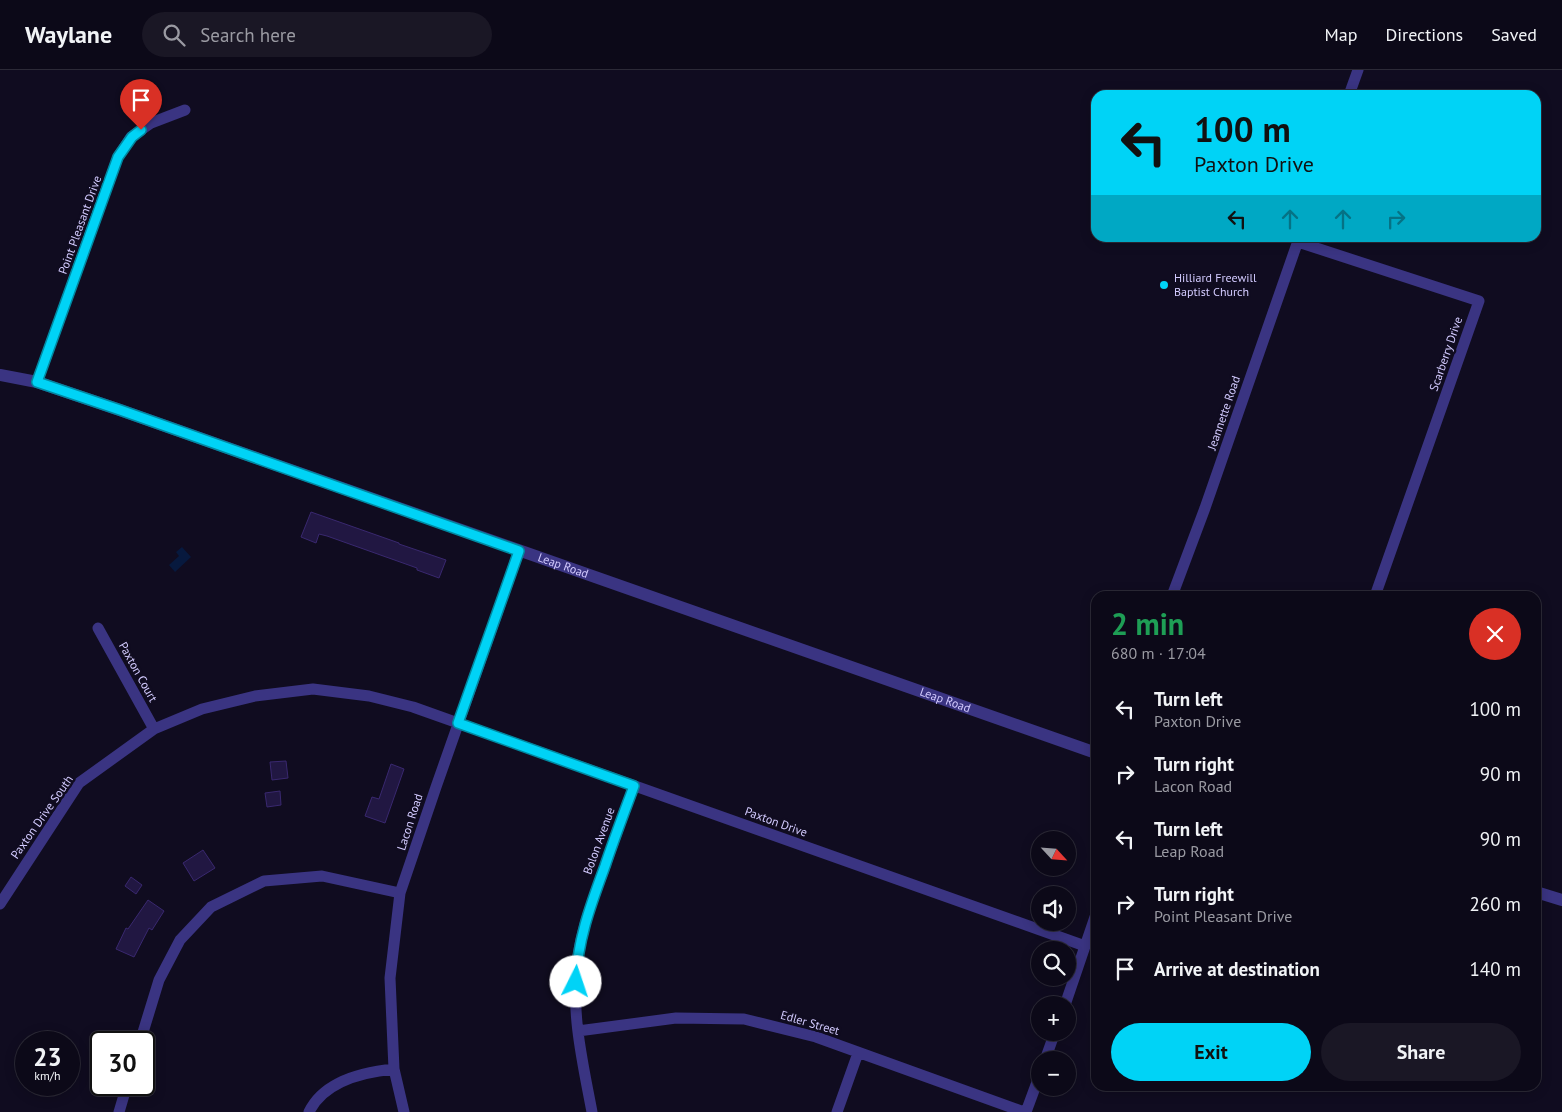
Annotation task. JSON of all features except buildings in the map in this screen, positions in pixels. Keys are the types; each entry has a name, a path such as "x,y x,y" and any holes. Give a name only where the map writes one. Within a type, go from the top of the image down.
{"street":[{"path":"1351,90 1358,70"},
{"name":"Point Pleasant Drive","path":"37,382 118,157 132,137 145,127 185,110"},
{"name":"Jeannette Road","path":"1174,591 1205,508 1297,242"},
{"name":"Scarberry Drive","path":"1304,242 1479,301 1377,591"},
{"name":"Leap Road","path":"0,376 37,382 120,410 1091,751"},
{"name":"Lacon Road","path":"404,1112 394,1069 390,978 400,893 519,551"},
{"name":"Paxton Court","path":"98,628 154,729"},
{"name":"Paxton Drive South","path":"0,904 79,783 154,729 210,707 255,696 313,689 369,696 413,707 458,723"},
{"name":"Paxton Drive","path":"458,723 1085,946"},
{"name":"Bolon Avenue","path":"592,1112 578,1031 577,965 582,935 596,890 634,786"},
{"path":"143,1031 159,980 180,940 211,907 264,881 322,876 400,893"},
{"path":"1541,894 1562,900"},
{"path":"1068,996 1091,929"},
{"name":"Edler Street","path":"578,1031 676,1018 744,1019 816,1037 1025,1112"},
{"path":"837,1112 858,1053"},
{"path":"309,1112 321,1096 334,1086 351,1078 380,1070 394,1069"},
{"path":"119,1112 124,1096"},
{"path":"1025,1112 1031,1096"}],"water":[{"path":"182,547 191,557 175,572 169,565 179,556 176,552"}],"place":[{"name":"Hilliard Freewill Baptist Church","path":"1164,285"}],"route":[{"path":"141,130 132,137 118,157 37,382 519,551 458,723 634,786 596,890 582,935 576,982"}]}
